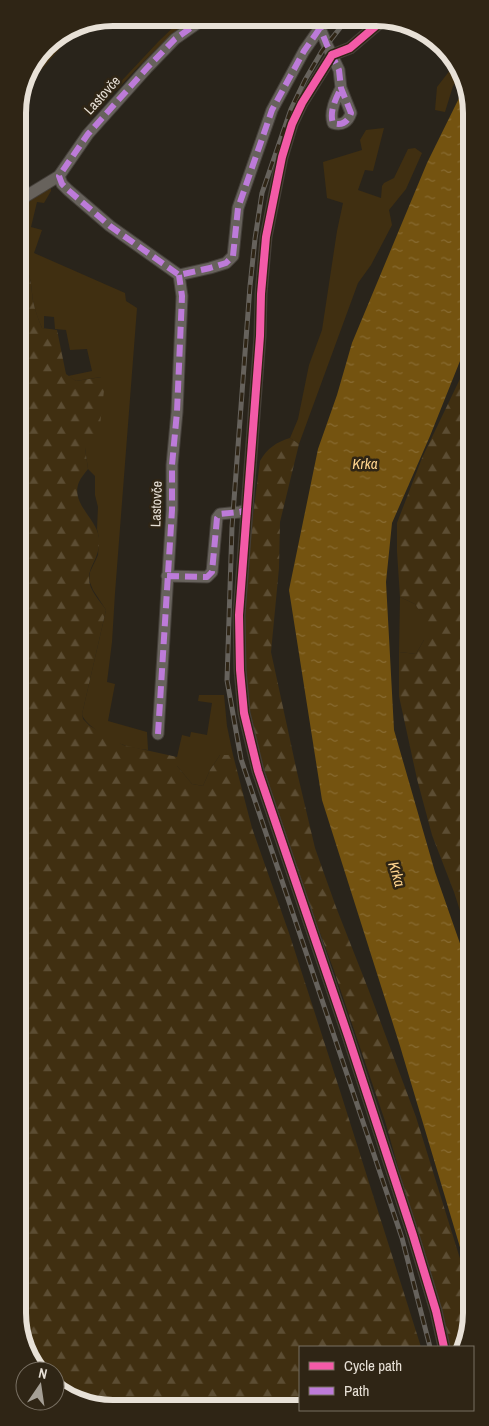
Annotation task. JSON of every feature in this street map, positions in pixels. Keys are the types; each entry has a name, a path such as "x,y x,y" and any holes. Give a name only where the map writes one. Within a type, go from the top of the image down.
{"street":[{"name":"Lastovče","path":"58,176 88,134 147,68 175,39 194,26"},
{"path":"26,195 58,176 68,190 110,226 179,275 226,262 233,256 238,208 272,110 318,26"},
{"path":"320,26 339,70 341,88"},
{"path":"376,26 350,48 332,55 302,103 292,124 282,157 266,237 261,294 260,336 239,615 240,670 244,713 258,771 348,1036 436,1311 444,1346"},
{"name":"Lastovče","path":"158,734 172,510 172,465 177,412 182,296 179,275"},
{"path":"167,576 207,577 212,572 217,518 220,514 240,512 247,509"}],"green space":[{"path":"175,26 182,26 162,43 116,91 112,91"},
{"path":"67,40 34,79 44,60"},
{"path":"451,69 456,82 453,86 445,112 435,110 437,87"},
{"path":"384,128 373,171 365,170 358,190 381,198 382,186 394,178 408,149 415,148 422,153 406,189 389,210 392,225 371,265 358,283 299,444 290,438 298,419 309,365 322,330 343,203 327,198 323,162 362,150 360,140 366,130"},
{"path":"51,186 51,191 44,203 37,202 31,227 42,230 34,253 125,293 126,301 137,308 112,642 107,682 115,684 108,721 147,732 148,750 130,747 113,740 93,728 82,714 106,610 89,580 90,572 98,555 99,538 95,476 88,469 85,448 101,377 76,381 68,376 92,371 87,349 70,350 66,330 55,329 54,317 44,316 44,328 42,328 34,305 31,284 26,268 26,200"},
{"path":"26,268 34,304 42,328 57,330 66,374 76,381 102,377 105,382 98,442 85,448 88,469 80,480 77,490 81,504 94,524 99,538 98,551 89,574 89,583 106,610 82,714 83,719 90,726 123,745 177,757 177,766 192,784 203,786 210,770 220,755 233,755 252,828 289,933 421,1346 299,1346 299,1400 114,1400 97,1398 75,1391 65,1385 65,1361 41,1361 33,1346 26,1312"},
{"path":"463,373 463,891 454,892 432,835 417,779 399,696 399,652 416,654 424,640 424,618 415,604 400,597 397,551 397,523 422,458"},
{"path":"290,438 299,444 280,522 279,568 271,652 315,848 416,1117 463,1268 463,1318 456,1346 449,1346 385,1121 333,968 286,841 257,746 242,670 250,538 260,461 266,452 281,441"},
{"path":"400,597 415,604 425,618 424,640 416,654 399,652"},
{"path":"199,695 224,695 227,726 233,755 220,755 210,770 203,786 192,784 177,766 182,735 190,737 191,732 207,735 212,703 198,701"},
{"path":"463,891 463,920 454,892"}],"water":[{"name":"Krka","path":"461,95 463,114 463,354 392,523 386,582 394,730 435,872 463,952 463,1257 400,1046 322,800 289,590 318,449 337,395 352,343 427,163"}],"railway":[{"path":"342,26 322,51 291,109 262,193 250,286 232,527 227,680 241,759 402,1238 430,1346"}],"marked path":[{"path":"194,26 175,39 147,68 88,134 59,176 62,184 68,190 110,226 179,275 226,263 233,256 238,208 272,110 304,51 320,28"},
{"path":"320,26 339,70 341,88"},
{"path":"341,88 351,113 344,122 336,124 333,123 332,110 341,88"},
{"path":"158,734 172,510 172,465 177,412 182,296 179,275"},
{"path":"167,576 207,577 212,572 217,518 220,514 240,512 247,509"}],"cycle path":[{"path":"332,55 350,48 376,26"},
{"path":"332,55 302,103 292,124 282,157 266,237 239,615 240,670 244,713 258,771 413,1235 436,1311 444,1346"}]}
